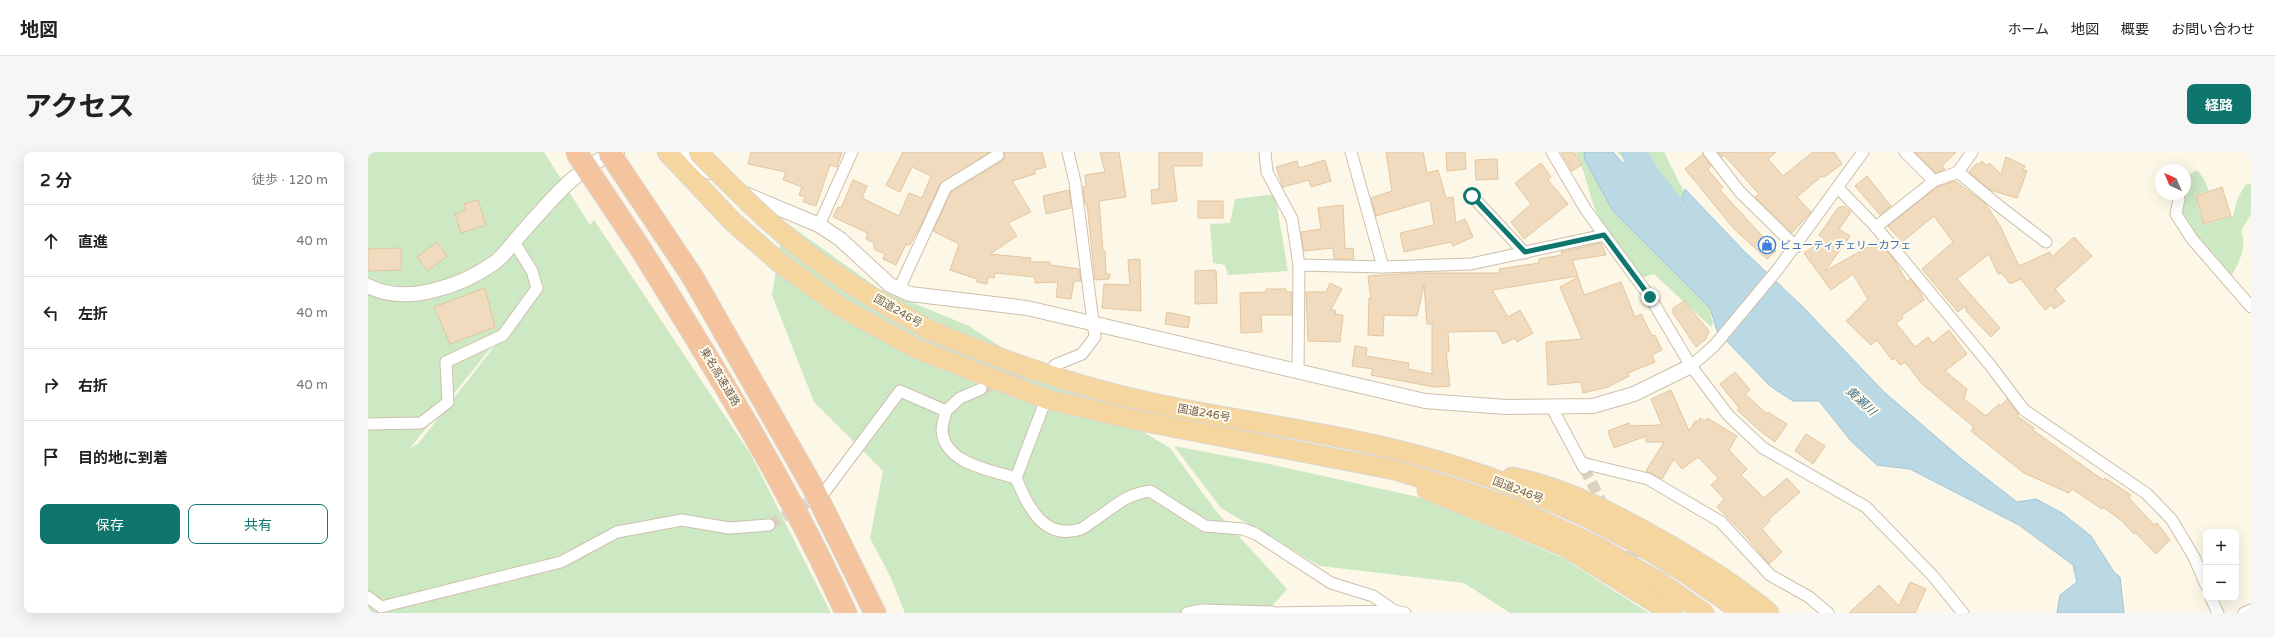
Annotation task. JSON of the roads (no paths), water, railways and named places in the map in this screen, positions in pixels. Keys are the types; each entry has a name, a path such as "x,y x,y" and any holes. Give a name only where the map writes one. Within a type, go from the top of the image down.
{"highway":[{"name":"東名高速道路","path":"576,152 640,248 735,402 789,499 846,613"},
{"path":"609,152 692,276 805,474 875,613"},
{"name":"国道246号","path":"666,152 728,217 780,263 842,308 917,349 1046,399 1136,420 1397,471 1457,489 1536,518 1594,545 1661,583 1704,613"},
{"name":"国道246号","path":"698,152 759,214 790,240 838,276 930,330 1039,373 1152,403 1377,445 1444,463 1524,491 1602,525 1672,564 1742,613"},
{"path":"1444,463 1541,482 1612,512 1708,568 1769,613"},
{"path":"1397,471 1433,494 1564,546 1672,613"}],"street":[{"path":"368,286 376,291 403,295 430,292 459,282 495,263 568,182 601,158 617,152"},
{"path":"679,152 750,197 819,225 840,239 874,271 899,289 910,294 1027,308 1094,322 1426,401 1472,406 1552,408 1593,406 1634,394 1691,366 1714,346 1778,270 1863,152"},
{"path":"819,225 852,152"},
{"path":"1055,365 1082,354 1095,337 1075,182 1068,152"},
{"path":"1265,152 1267,172 1292,219 1299,265 1298,371"},
{"path":"1351,152 1383,267"},
{"path":"1552,152 1586,210 1650,297 1691,366 1728,415 1763,448 1866,507 1933,576 1962,613"},
{"path":"1709,152 1740,192 1796,246"},
{"path":"1905,152 1934,181"},
{"path":"1876,227 1934,181 1958,172 1972,152"},
{"path":"899,289 946,187 998,155"},
{"path":"1958,172 2046,242"},
{"path":"1838,188 1876,227 1990,365 2024,410 2147,494 2172,520 2194,557 2203,578"},
{"path":"1472,196 1525,252"},
{"path":"2179,200 2176,214 2192,239 2251,307"},
{"path":"1299,265 1383,267 1471,264 1604,235"},
{"path":"368,424 421,423 448,402 446,362 503,335 537,288 532,271 514,242"},
{"path":"981,388 960,398 946,411 942,430 946,444 961,460 1016,478"},
{"path":"823,494 900,391 946,411"},
{"path":"1046,399 1016,478 1028,506 1042,523 1059,531 1081,529 1133,493 1150,491 1205,526 1243,529 1256,534 1331,583 1373,596 1400,612"},
{"path":"1552,408 1583,466 1648,479 1721,522 1770,575 1809,597 1828,613"},
{"path":"368,597 381,607 561,562 617,532 682,520 729,528 769,525"},
{"path":"2212,601 2218,613"},
{"path":"1187,613 1202,610 1272,612 1400,612"},
{"path":"2244,613 2251,610"}],"water":[{"path":"1584,152 1613,152 1623,163 1649,171 1651,187 1690,235 1704,232 1682,198 1685,189 1744,251 1803,307 1884,392 1963,460 2017,502 2036,499 2062,513 2091,536 2114,572 2120,577 2124,613 2057,613 2060,595 2077,582 2073,565 2019,525 1910,469 1877,465 1851,441 1819,401 1793,401 1770,386 1717,331 1710,308 1613,211 1585,160"}],"waterway":[{"name":"黄瀬川","path":"1634,152 1646,175 1715,261"}],"tunnel":[{"path":"981,389 1036,371"},
{"path":"1584,468 1606,510"},
{"path":"769,525 821,495"},
{"path":"1620,536 1662,603"}],"place":[{"name":"ビューティチェリーカフェ","path":"1767,245"}]}
